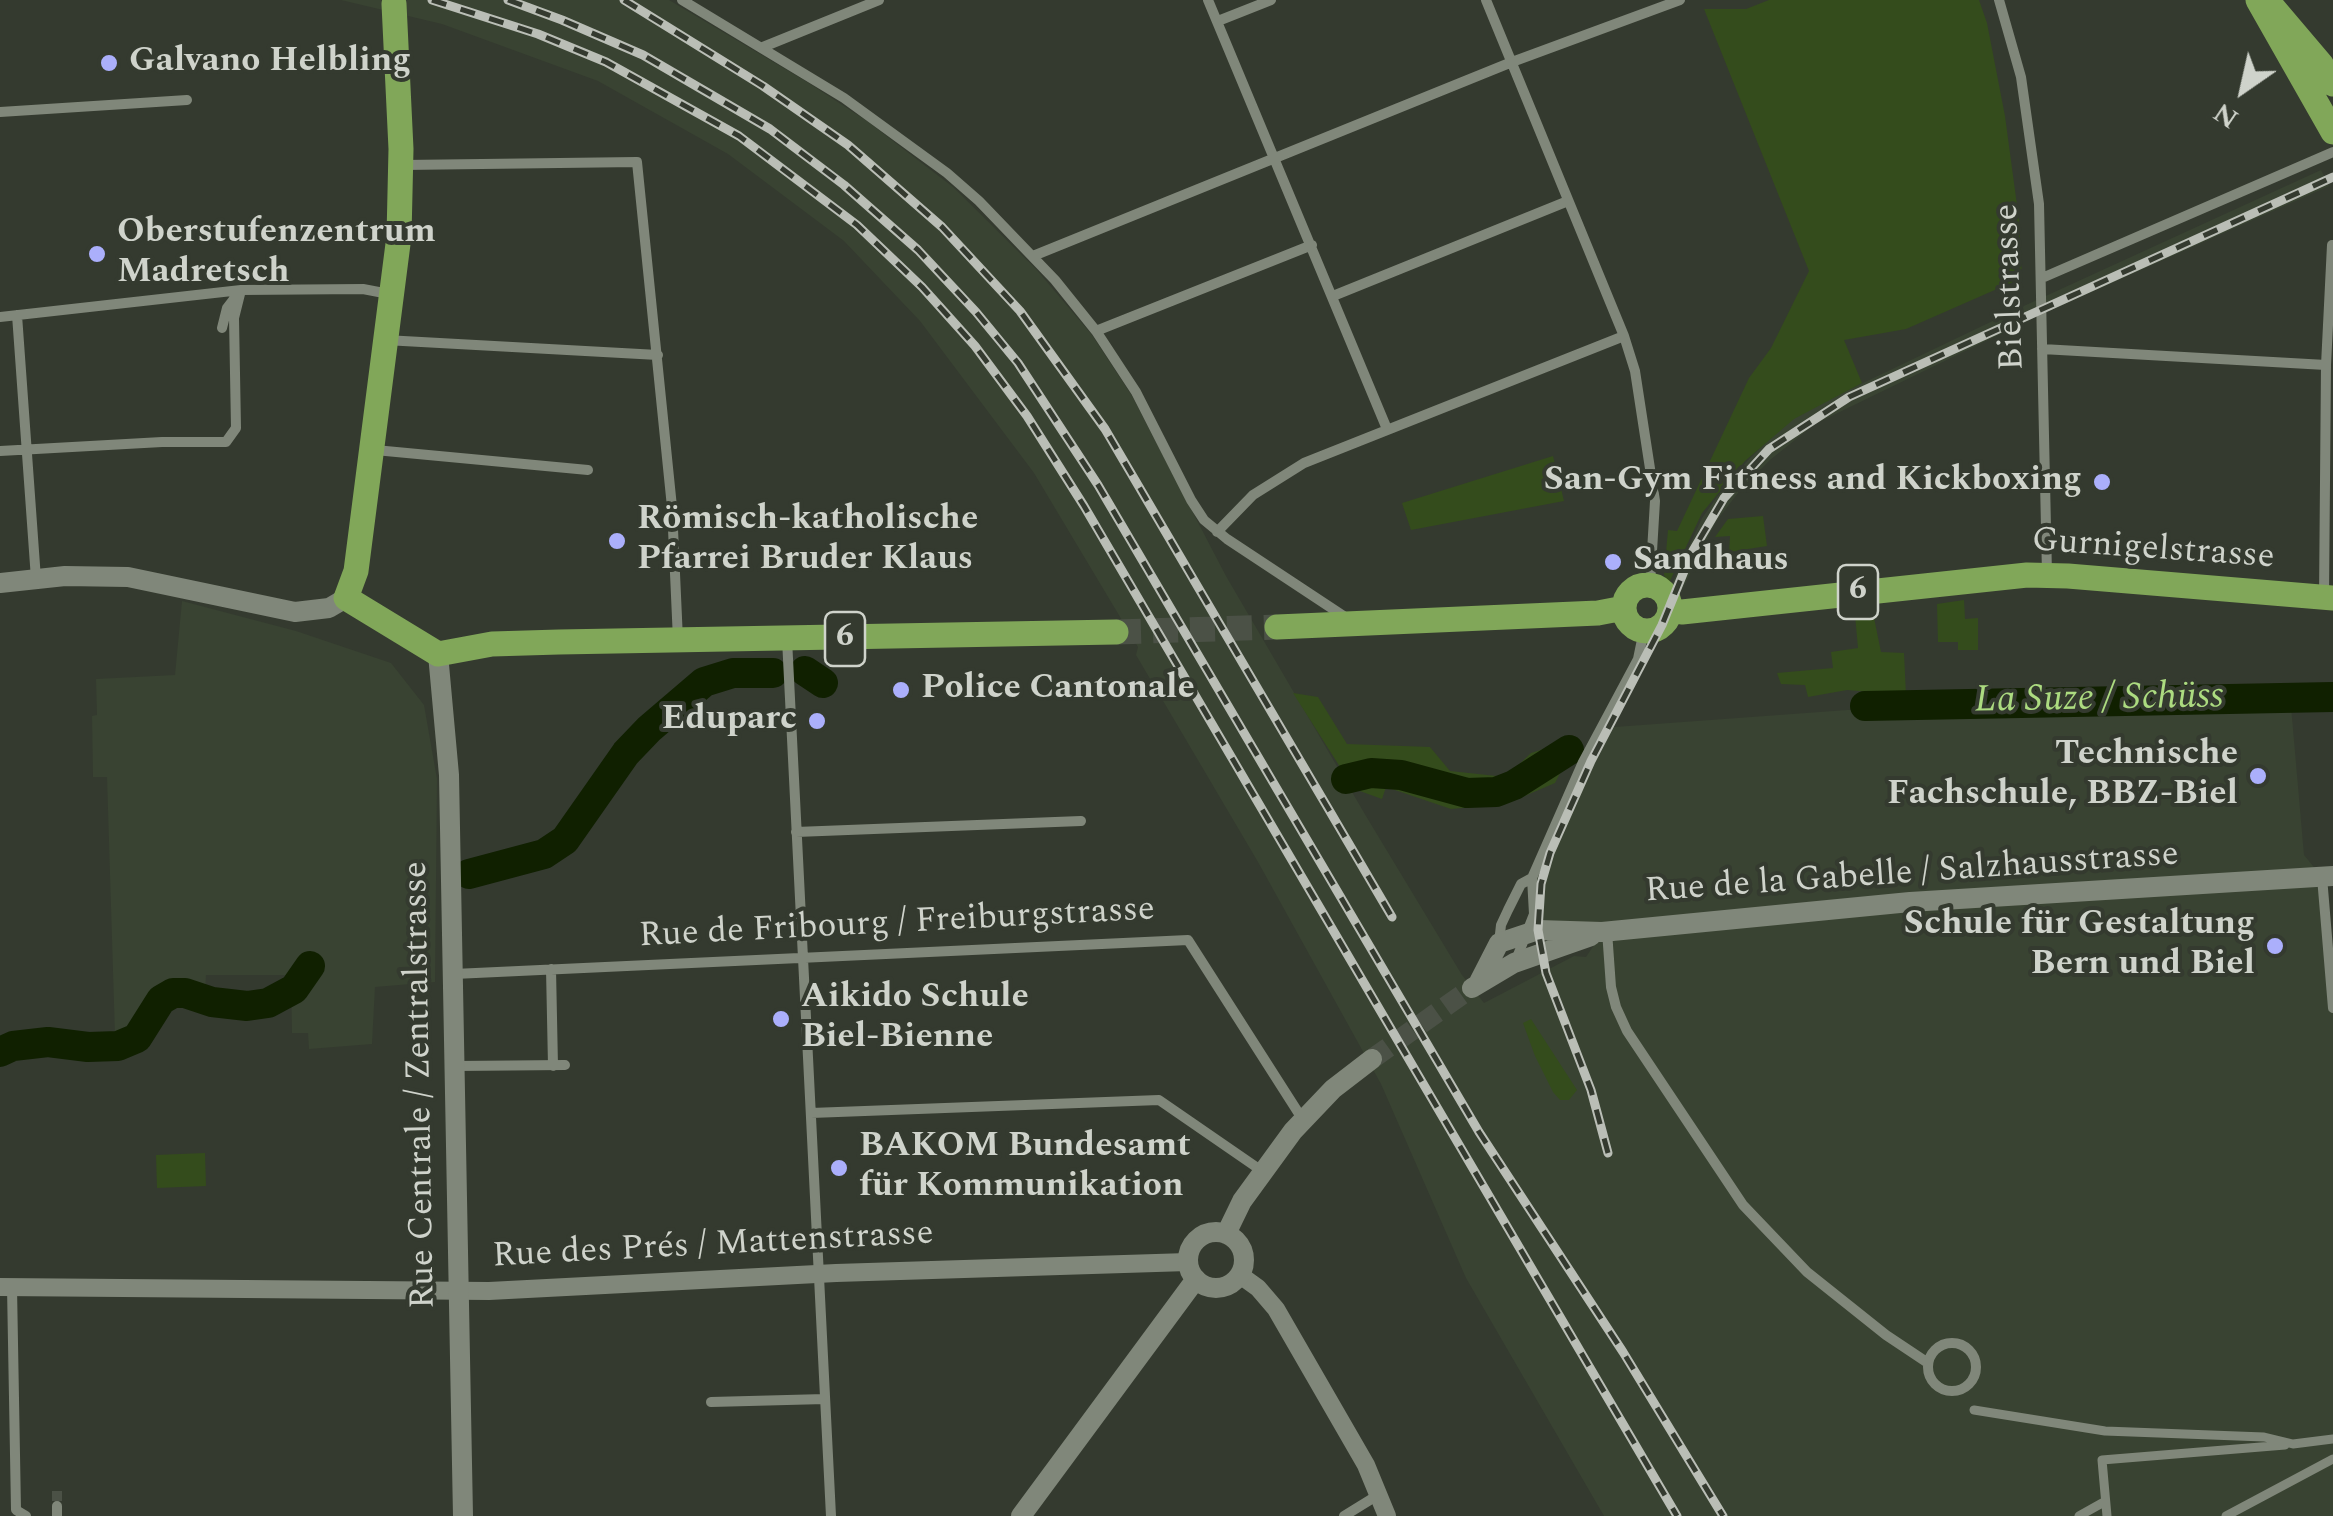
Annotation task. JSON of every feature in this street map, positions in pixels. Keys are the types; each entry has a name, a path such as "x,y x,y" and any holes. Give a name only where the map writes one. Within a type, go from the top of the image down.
{"main road":[{"path":"2258,0 2333,132"},
{"path":"2266,0 2310,50 2333,84"},
{"path":"0,583 106,576 148,580 296,612 329,608 346,598 356,570 399,236 401,165 394,4"},
{"name":"Gurnigelstrasse","path":"1670,610 1682,612 1807,596 2046,576 2329,598"},
{"path":"1650,585 1664,592 1670,610 1662,626 1644,630 1632,625 1624,608 1635,588 1650,585"},
{"path":"346,598 438,654"},
{"path":"1277,627 1598,613 1624,608"},
{"name":"6","path":"438,654 492,644 1116,632"},
{"name":"Rue Centrale / Zentralstrasse","path":"438,654 449,775 463,1516"},
{"name":"Rue de la Gabelle / Salzhausstrasse","path":"1498,943 1529,933 1605,932 1925,901 2327,876"},
{"path":"1498,943 1474,986 1514,963 1605,932"},
{"path":"1226,1234 1262,1171 1303,1120 1344,1079 1372,1059"},
{"path":"1021,1516 1192,1270 1191,1248 1212,1232 1236,1240 1243,1251 1240,1276 1231,1284 1219,1288 1206,1286 1192,1270"}],"street":[{"path":"682,0 844,98 947,174 1033,256 1096,331 1144,405 1195,507 1218,532 1354,622"},
{"path":"763,47 878,0"},
{"path":"1208,0 1334,296 1386,430"},
{"path":"1218,21 1270,0"},
{"path":"1486,0 1624,336 1635,372 1654,483 1650,585"},
{"path":"1033,256 1512,62 1680,0"},
{"name":"Bielstrasse","path":"2000,0 2030,129 2039,204 2046,576"},
{"path":"0,112 187,100"},
{"path":"2042,278 2333,152"},
{"path":"401,165 637,162 672,508 678,641"},
{"path":"1334,296 1568,201"},
{"path":"1096,331 1312,245"},
{"path":"2329,598 2326,365 2332,245"},
{"path":"0,317 240,290 363,289 390,294"},
{"path":"222,328 227,308 240,290"},
{"path":"0,451 162,442 218,444 230,440 236,428 234,318 240,290"},
{"path":"17,315 36,579"},
{"path":"1218,532 1244,501 1282,474 1624,336"},
{"path":"384,340 658,355"},
{"path":"2042,349 2326,365"},
{"path":"370,450 588,470"},
{"path":"1514,963 1534,914 1532,878 1584,762 1638,659 1644,630"},
{"path":"787,639 831,1516"},
{"path":"796,832 1081,822"},
{"path":"2327,876 2333,1008"},
{"path":"1498,943 1501,926 1521,884 1532,878"},
{"path":"1605,932 1611,987 1628,1031 1743,1205 1772,1240 1807,1272 1928,1363 1931,1379 1943,1390 1971,1383 1977,1369 1974,1355 1956,1343 1941,1345 1928,1363"},
{"name":"Rue de Fribourg / Freiburgstrasse","path":"454,974 1188,940 1303,1120"},
{"path":"456,1066 559,1065 552,969"},
{"path":"811,1113 1159,1100 1262,1171"},
{"name":"Rue des Prés / Mattenstrasse","path":"6,1286 459,1291 818,1274 1192,1270"},
{"path":"1240,1276 1258,1288 1276,1309 1366,1464 1388,1516"},
{"path":"6,1286 16,1510 26,1516"},
{"path":"710,1402 826,1399"},
{"path":"1974,1410 2105,1432 2264,1437 2292,1444"},
{"path":"2107,1516 2102,1460 2333,1439"},
{"path":"2226,1516 2333,1459"},
{"path":"1344,1516 1378,1495"},
{"path":"2080,1516 2104,1502"}],"shaded area":[{"path":"341,0 669,0 867,121 953,187 1036,269 1092,335 1132,396 1226,576 1462,975 1484,1003 1574,956 1586,957 1602,933 1538,930 1532,878 1601,728 1847,710 2291,706 2304,855 2322,877 2333,1008 2333,1516 1604,1516 1466,1278 1381,1084 1258,862 1136,655 1138,647 1034,473 920,321 844,241 728,154 598,81 442,24"},
{"path":"2321,170 2329,186 2031,319 1815,424 1741,489 1715,523 1681,592 1671,586 1702,518 1717,497 1792,417"},
{"path":"182,601 296,631 391,663 424,705 437,779 435,982 375,987 372,1044 309,1049 308,1033 292,1033 291,975 206,975 205,991 184,983 161,987 130,1032 115,1036 107,777 93,777 96,679 175,675"}],"green space":[{"path":"1769,0 1979,0 2005,116 2019,220 2022,278 1906,329 1844,340 1862,383 1794,419 1745,461 1702,513 1669,583 1664,575 1668,530 1677,531 1749,378 1771,348 1809,271 1704,9 1746,9"},
{"path":"1553,456 1564,501 1411,530 1402,503"},
{"path":"1763,516 1767,546 1729,552 1730,536 1715,537 1728,519"},
{"path":"1964,600 1965,619 1978,618 1978,650 1958,650 1958,642 1938,642 1937,604"},
{"path":"1872,608 1881,652 1904,653 1906,695 1847,690 1808,697 1805,685 1781,684 1777,673 1833,668 1831,652 1858,648 1855,615 1842,615 1842,610"},
{"path":"1293,693 1318,697 1347,744 1430,747 1450,771 1506,777 1531,753 1578,738 1555,783 1506,804 1451,809 1386,787 1382,799 1357,790 1353,767 1340,767"},
{"path":"1531,1019 1577,1090 1569,1100 1560,1100 1553,1092 1535,1056 1523,1023"},
{"path":"205,1153 206,1186 157,1188 156,1155"}],"waterway":[{"name":"La Suze / Schüss","path":"805,671 823,683"},
{"name":"La Suze / Schüss","path":"469,874 544,854 565,840 626,753 704,682 733,673 773,673"},
{"name":"La Suze / Schüss","path":"1865,706 2333,697"},
{"name":"La Suze / Schüss","path":"1346,779 1371,773 1401,775 1467,793 1496,792 1569,750"},
{"name":"La Suze / Schüss","path":"0,1052 13,1046 48,1042 118,1046 137,1038 161,1000 173,993 247,1006 268,1003 294,989 310,966"}],"tunnel":[{"path":"1116,632 1277,627"},
{"path":"1372,1059 1470,989"},
{"path":"57,1491 57,1506"}],"railway":[{"path":"432,0 538,34 606,62 739,136 857,225 922,287 975,346 1027,416 1084,506 1677,1516"},
{"path":"508,0 643,55 770,129 844,185 918,250 1018,363 1098,485 1479,1132 1623,1352 1723,1516"},
{"path":"624,0 763,86 848,145 942,227 1020,311 1105,429 1392,917"},
{"path":"1608,1153 1591,1090 1546,973 1538,930 1541,884 1550,853 1591,761 1662,625 1691,554 1724,498 1769,449 1849,397 2333,177"}],"place":[{"name":"Galvano Helbling","path":"109,63"},
{"name":"Oberstufenzentrum Madretsch","path":"97,254"},
{"name":"San-Gym Fitness and Kickboxing","path":"2102,482"},
{"name":"Römisch-katholische Pfarrei Bruder Klaus","path":"617,541"},
{"name":"Sandhaus","path":"1613,562"},
{"name":"Police Cantonale","path":"901,690"},
{"name":"Eduparc","path":"817,721"},
{"name":"Technische Fachschule, BBZ-Biel","path":"2258,776"},
{"name":"Schule für Gestaltung Bern und Biel","path":"2275,946"},
{"name":"Aikido Schule Biel-Bienne","path":"781,1019"},
{"name":"BAKOM Bundesamt für Kommunikation","path":"839,1168"}]}
